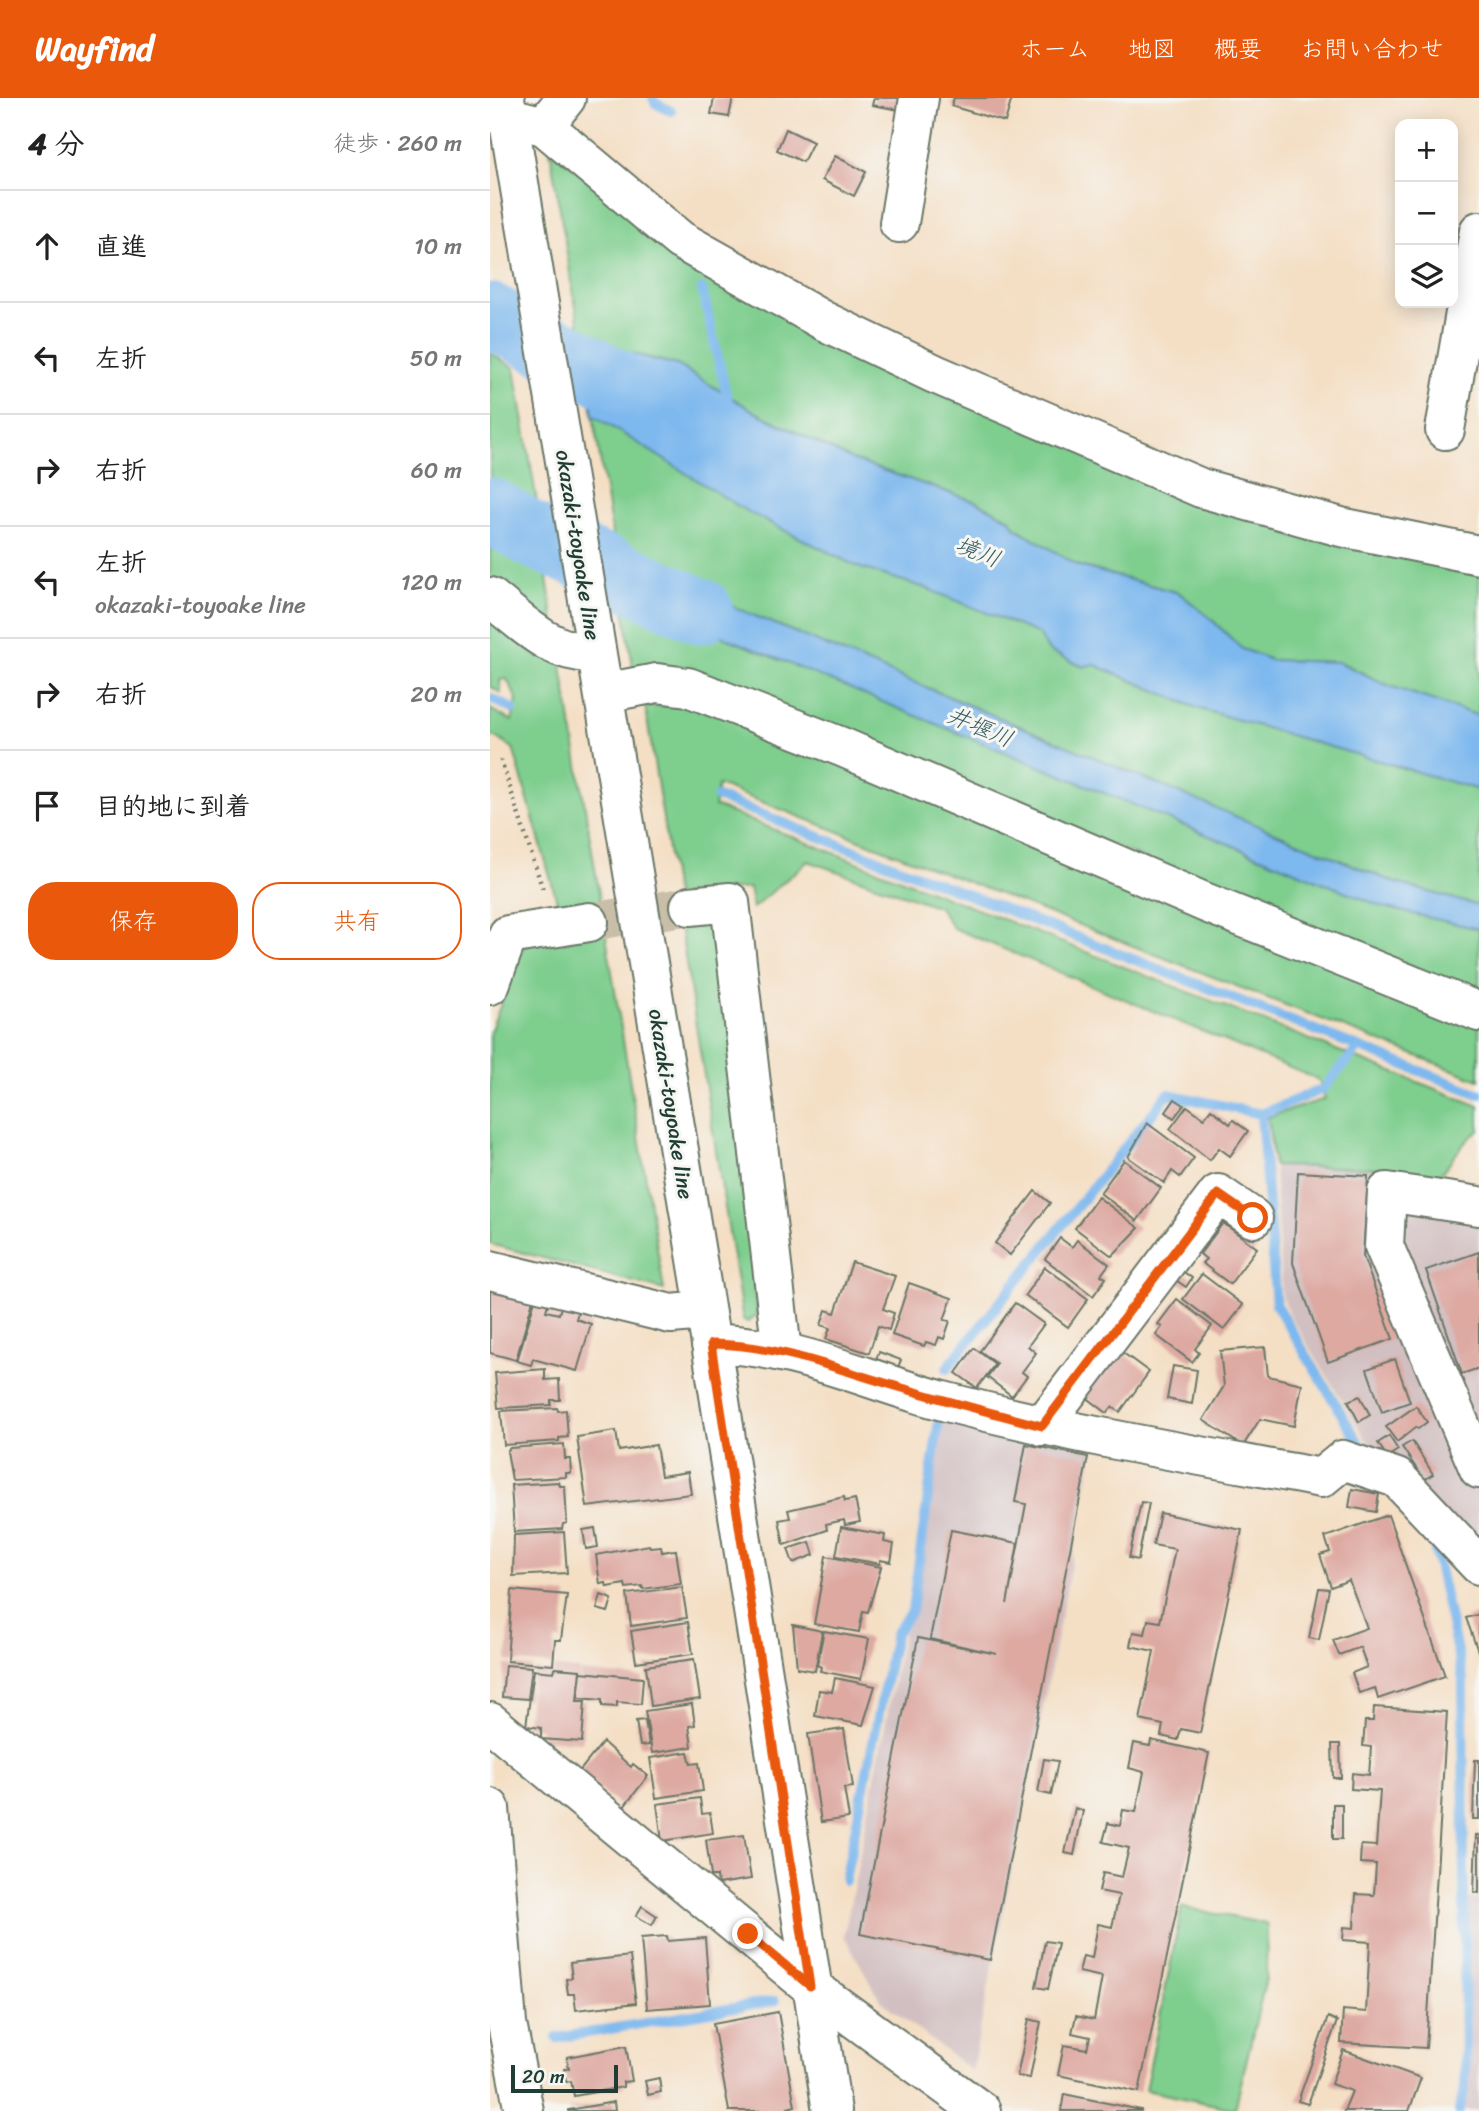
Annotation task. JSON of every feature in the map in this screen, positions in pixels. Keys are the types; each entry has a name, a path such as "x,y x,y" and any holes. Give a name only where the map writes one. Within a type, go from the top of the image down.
{"street":[{"path":"898,223 919,98"},
{"path":"521,113 680,240 824,321 935,374 1201,488 1341,527 1479,555"},
{"name":"okazaki-toyoake line","path":"521,113 595,648 708,1327 810,1986 832,2111"},
{"path":"1445,430 1479,231"},
{"path":"490,597 550,644 582,653 595,648"},
{"path":"604,693 657,683 688,687 842,747 1204,902 1479,1012"},
{"path":"690,906 730,902 782,1352"},
{"path":"490,985 508,934 572,924"},
{"path":"1476,1449 1384,1246 1387,1192 1479,1206"},
{"path":"1042,1426 1218,1194 1253,1218"},
{"path":"490,1270 671,1314 748,1344 1042,1426 1321,1478 1343,1460 1397,1478 1479,1566"},
{"path":"490,1722 810,1986 981,2111"},
{"path":"490,1808 499,2025 524,2111"}],"path":[{"path":"501,760 572,924"}],"shaded area":[{"path":"1274,1166 1374,1168 1479,1189 1479,1544 1380,1462 1289,1314 1282,1294"},
{"path":"945,1416 1094,1447 972,2071 881,2001 844,1936 903,1634 915,1611"},
{"path":"1466,1899 1479,1899 1479,2111 1461,2111 1467,2087"}],"green space":[{"path":"550,151 823,335 1479,568 1479,716 1387,685 1340,662 1271,660 1242,649 1179,593 1079,566 1016,528 1010,519 977,502 852,460 757,413 677,365 617,350 580,332"},
{"path":"490,353 515,368 540,521 490,494"},
{"path":"593,415 748,512 858,567 923,587 1039,634 1049,651 1083,667 1093,664 1197,708 1479,790 1479,906 1393,882 616,558"},
{"path":"490,529 543,554 557,640 490,581"},
{"path":"621,589 707,630 1383,907 1479,929 1479,995 704,679 633,668"},
{"path":"490,607 561,661 664,1290 490,1244 490,1032 524,945 561,915 513,748 490,734 490,709 512,721 517,700 507,679 500,680 501,693 490,686"},
{"path":"703,705 1479,1023 1479,1080 718,785 714,806 1479,1106 1479,1131 1466,1142 1434,1180 1374,1168 1274,1166 1268,1117 1325,1099 1319,1080 953,928 939,907 808,861 753,908 749,888 687,894 724,921 757,1314 749,1322 743,1320 645,706"},
{"path":"1182,1907 1267,1924 1266,1978 1235,2109 1145,2090"}],"water":[{"path":"580,332 617,350 677,365 757,413 852,460 977,502 1010,519 1016,528 1079,566 1179,593 1242,649 1271,660 1339,662 1387,685 1479,716 1479,790 1197,708 1093,664 1084,667 1049,651 1039,634 923,587 858,567 748,512 593,415"},
{"path":"616,558 1393,882 1479,906 1479,929 1383,907 707,630 621,589"}],"building":[{"path":"714,98 733,98 729,117 711,114"},
{"path":"874,98 903,98 900,110 872,105"},
{"path":"954,98 1012,98 1005,122 951,106"},
{"path":"786,129 813,142 803,162 777,150"},
{"path":"835,156 866,172 854,196 822,180"},
{"path":"1175,1099 1184,1105 1174,1118 1166,1112"},
{"path":"1187,1106 1204,1118 1211,1109 1230,1124 1233,1120 1248,1131 1230,1156 1219,1148 1210,1160 1170,1129"},
{"path":"1147,1123 1194,1158 1180,1177 1172,1171 1164,1183 1128,1157"},
{"path":"1124,1160 1161,1188 1137,1221 1100,1193"},
{"path":"1298,1172 1368,1176 1363,1256 1393,1339 1328,1362 1293,1263"},
{"path":"1035,1191 1050,1203 1010,1255 995,1243"},
{"path":"1098,1197 1139,1228 1112,1256 1075,1228"},
{"path":"1223,1223 1257,1248 1230,1284 1202,1263 1206,1259 1200,1254"},
{"path":"1060,1238 1072,1247 1077,1240 1109,1264 1101,1275 1106,1278 1093,1296 1045,1259"},
{"path":"1479,1252 1479,1368 1462,1374 1426,1270"},
{"path":"852,1262 895,1276 883,1309 894,1313 889,1330 878,1326 869,1353 826,1339 830,1328 821,1325 826,1310 835,1313"},
{"path":"1045,1267 1088,1299 1068,1327 1025,1295"},
{"path":"1177,1267 1192,1278 1186,1287 1170,1276"},
{"path":"1202,1274 1243,1305 1224,1330 1183,1299"},
{"path":"909,1283 952,1298 944,1320 950,1321 944,1339 939,1337 936,1345 926,1342 924,1346 892,1335"},
{"path":"490,1288 533,1300 516,1360 490,1353"},
{"path":"1177,1299 1212,1326 1195,1349 1199,1353 1192,1362 1156,1335 1162,1327 1158,1324"},
{"path":"535,1300 548,1304 546,1311 559,1314 561,1307 578,1312 576,1319 591,1324 577,1371 533,1359 531,1365 517,1361"},
{"path":"1015,1303 1044,1324 1028,1346 1036,1353 1022,1372 1027,1376 1012,1396 987,1377 997,1364 980,1351"},
{"path":"1115,1347 1149,1372 1120,1412 1112,1407 1107,1413 1081,1393"},
{"path":"1265,1347 1268,1376 1302,1384 1294,1426 1260,1419 1243,1446 1203,1420 1224,1386 1220,1351"},
{"path":"974,1348 995,1364 977,1388 956,1373"},
{"path":"879,1352 901,1360 898,1367 876,1359"},
{"path":"1395,1359 1410,1402 1382,1412 1367,1369"},
{"path":"1173,1366 1197,1370 1192,1404 1167,1399"},
{"path":"545,1369 545,1380 559,1379 560,1400 551,1400 551,1405 498,1408 495,1373"},
{"path":"1360,1396 1370,1415 1359,1422 1348,1401"},
{"path":"1416,1406 1427,1422 1397,1442 1386,1427"},
{"path":"557,1408 558,1411 566,1410 568,1437 559,1438 559,1441 504,1445 501,1411"},
{"path":"616,1431 619,1451 656,1445 661,1476 688,1472 691,1494 587,1507 577,1437"},
{"path":"1389,1436 1398,1450 1387,1457 1378,1443"},
{"path":"1412,1441 1433,1474 1424,1480 1402,1447"},
{"path":"564,1444 565,1459 570,1459 571,1473 566,1473 566,1477 512,1480 507,1451 510,1448"},
{"path":"1026,1444 1088,1457 990,1960 860,1934 918,1638 997,1654 930,1639 951,1530 1018,1543 1007,1604 1026,1504 1015,1502"},
{"path":"559,1482 560,1486 565,1486 567,1523 563,1524 562,1529 514,1532 511,1485"},
{"path":"1352,1489 1379,1494 1376,1512 1349,1507"},
{"path":"844,1497 845,1501 855,1499 860,1522 845,1525 844,1520 826,1524 827,1530 784,1545 779,1520 790,1518 788,1510"},
{"path":"1141,1502 1149,1503 1138,1560 1129,1558"},
{"path":"1160,1513 1242,1530 1200,1733 1181,1729 1178,1740 1161,1736 1163,1725 1140,1720 1154,1651 1130,1646 1133,1632 1145,1634 1148,1620 1160,1622 1175,1549 1153,1545"},
{"path":"1388,1515 1445,1676 1378,1699 1375,1688 1359,1693 1352,1673 1367,1667 1360,1647 1339,1655 1333,1640 1367,1628 1349,1580 1331,1587 1320,1555 1330,1552 1325,1537"},
{"path":"841,1527 885,1535 884,1542 894,1544 891,1562 880,1560 880,1564 836,1556"},
{"path":"595,1528 598,1547 586,1549 583,1530"},
{"path":"564,1532 567,1573 513,1576 514,1535"},
{"path":"810,1542 814,1555 793,1563 788,1549"},
{"path":"649,1545 661,1546 662,1552 676,1550 681,1584 643,1589 642,1586 626,1588 625,1584 607,1587 606,1583 600,1584 596,1555"},
{"path":"826,1556 881,1567 868,1612 863,1611 859,1632 814,1624"},
{"path":"682,1587 687,1618 631,1626 627,1594"},
{"path":"1319,1588 1329,1589 1319,1640 1309,1638"},
{"path":"512,1590 567,1595 561,1640 555,1640 553,1665 507,1661"},
{"path":"601,1595 612,1599 608,1612 597,1609"},
{"path":"1479,1614 1479,1654 1466,1618"},
{"path":"688,1622 693,1654 636,1662 631,1631"},
{"path":"793,1625 822,1631 815,1671 797,1668"},
{"path":"824,1631 869,1639 861,1679 820,1671 821,1667 817,1665"},
{"path":"694,1659 700,1699 651,1706 646,1666"},
{"path":"505,1665 532,1667 528,1699 502,1697"},
{"path":"555,1668 580,1670 577,1701 585,1701 582,1742 541,1739 541,1728 526,1726 534,1670 554,1672"},
{"path":"581,1672 643,1678 641,1704 617,1702 617,1707 602,1706 602,1700 578,1698"},
{"path":"835,1678 875,1686 863,1725 815,1716 819,1690 832,1692"},
{"path":"692,1704 695,1725 689,1726 692,1747 652,1753 645,1711"},
{"path":"1374,1707 1447,1712 1426,2048 1341,2043 1343,2010 1366,2012 1370,1942 1343,1940 1344,1927 1354,1928 1356,1894 1374,1895 1376,1864 1360,1863 1361,1845 1376,1846 1380,1791 1351,1789 1352,1773 1369,1775 1371,1747 1363,1746 1365,1721 1373,1721"},
{"path":"645,1720 649,1745 640,1746 636,1721"},
{"path":"844,1729 853,1787 844,1788 849,1818 821,1822 808,1734"},
{"path":"1151,1740 1209,1753 1139,2092 1058,2075 1064,2045 1087,2049 1090,2037 1072,2033 1076,2016 1094,2020 1102,1977 1079,1972 1083,1956 1092,1958 1098,1924 1112,1927 1119,1895 1099,1891 1103,1873 1122,1877 1129,1848 1103,1842 1108,1823 1120,1826 1123,1810 1136,1812 1144,1772 1129,1768 1134,1743 1150,1746"},
{"path":"603,1742 631,1767 633,1764 648,1776 623,1808 578,1773"},
{"path":"1332,1744 1340,1744 1341,1778 1333,1778"},
{"path":"688,1752 691,1764 699,1763 703,1791 656,1798 650,1758"},
{"path":"1044,1759 1058,1761 1051,1795 1038,1792"},
{"path":"1475,1760 1479,1760 1479,1819 1473,1819"},
{"path":"700,1798 702,1814 710,1813 713,1833 662,1841 657,1804"},
{"path":"1333,1804 1342,1804 1342,1839 1333,1839"},
{"path":"1075,1808 1083,1811 1074,1855 1065,1853"},
{"path":"744,1835 751,1879 718,1884 717,1876 711,1876 706,1840"},
{"path":"1476,1835 1479,1835 1479,1893 1474,1892"},
{"path":"642,1906 657,1916 652,1925 636,1916"},
{"path":"667,1936 668,1941 705,1938 710,2004 647,2009 641,1938"},
{"path":"1045,1941 1058,1943 1048,1989 1036,1987"},
{"path":"630,1956 636,2003 576,2010 574,1994 568,1994 566,1979 572,1978 570,1963"},
{"path":"778,2012 795,2106 788,2108 789,2111 729,2111 713,2024"},
{"path":"1328,2017 1337,2021 1308,2104 1298,2101"},
{"path":"1029,2019 1041,2022 1030,2078 1017,2076"},
{"path":"626,2046 632,2081 623,2082 623,2087 574,2096 571,2081 566,2082 564,2069 569,2069 567,2057"},
{"path":"1343,2050 1421,2078 1409,2111 1344,2111 1352,2091 1331,2084"},
{"path":"659,2078 661,2092 648,2095 645,2081"},
{"path":"1064,2094 1141,2110 1141,2111 1061,2111"},
{"path":"614,2102 615,2111 568,2111 568,2110"}],"waterway":[{"path":"653,98 655,103 671,111"},
{"path":"702,289 729,406"},
{"name":"境川","path":"490,315 663,406"},
{"name":"井堰川","path":"490,510 532,535 701,611"},
{"path":"490,698 513,709"},
{"path":"717,797 1479,1094"},
{"path":"1359,1047 1323,1089 1261,1114 1276,1305 1359,1443"},
{"path":"947,1368 1168,1094 1261,1114"},
{"path":"845,1880 895,1634 912,1610 939,1419"},
{"path":"1435,1550 1463,1679 1465,2087 1459,2111"},
{"path":"557,2038 775,2001"}],"tunnel":[{"path":"589,922 690,906"}],"route":[{"path":"748,1934 810,1986 711,1344 748,1344 782,1352 945,1401 1042,1426 1218,1194 1253,1218"}]}
